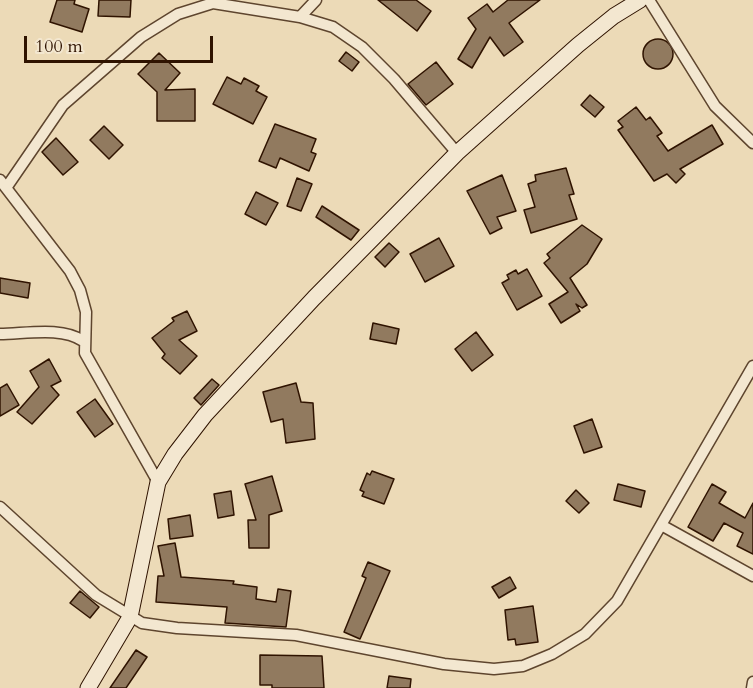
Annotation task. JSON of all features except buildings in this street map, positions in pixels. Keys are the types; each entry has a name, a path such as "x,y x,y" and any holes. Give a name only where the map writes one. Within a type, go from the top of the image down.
{"street":[{"path":"300,17 316,0"},
{"path":"88,688 130,617 158,482 175,453 206,415 314,298 458,153 578,45 640,0"},
{"path":"649,0 716,106 753,143"},
{"path":"158,482 85,353 83,341 86,312 80,290 70,271 3,184 63,105 141,37 178,14 213,2 300,17 333,27 362,47 394,78 458,153"},
{"path":"0,334 59,333 73,335 83,341"},
{"path":"0,507 88,589 130,617 156,626 296,635 444,664 494,669 523,666 552,654 585,634 617,601 663,526 753,366"},
{"path":"663,526 753,576"},
{"path":"752,688 753,682"}]}
